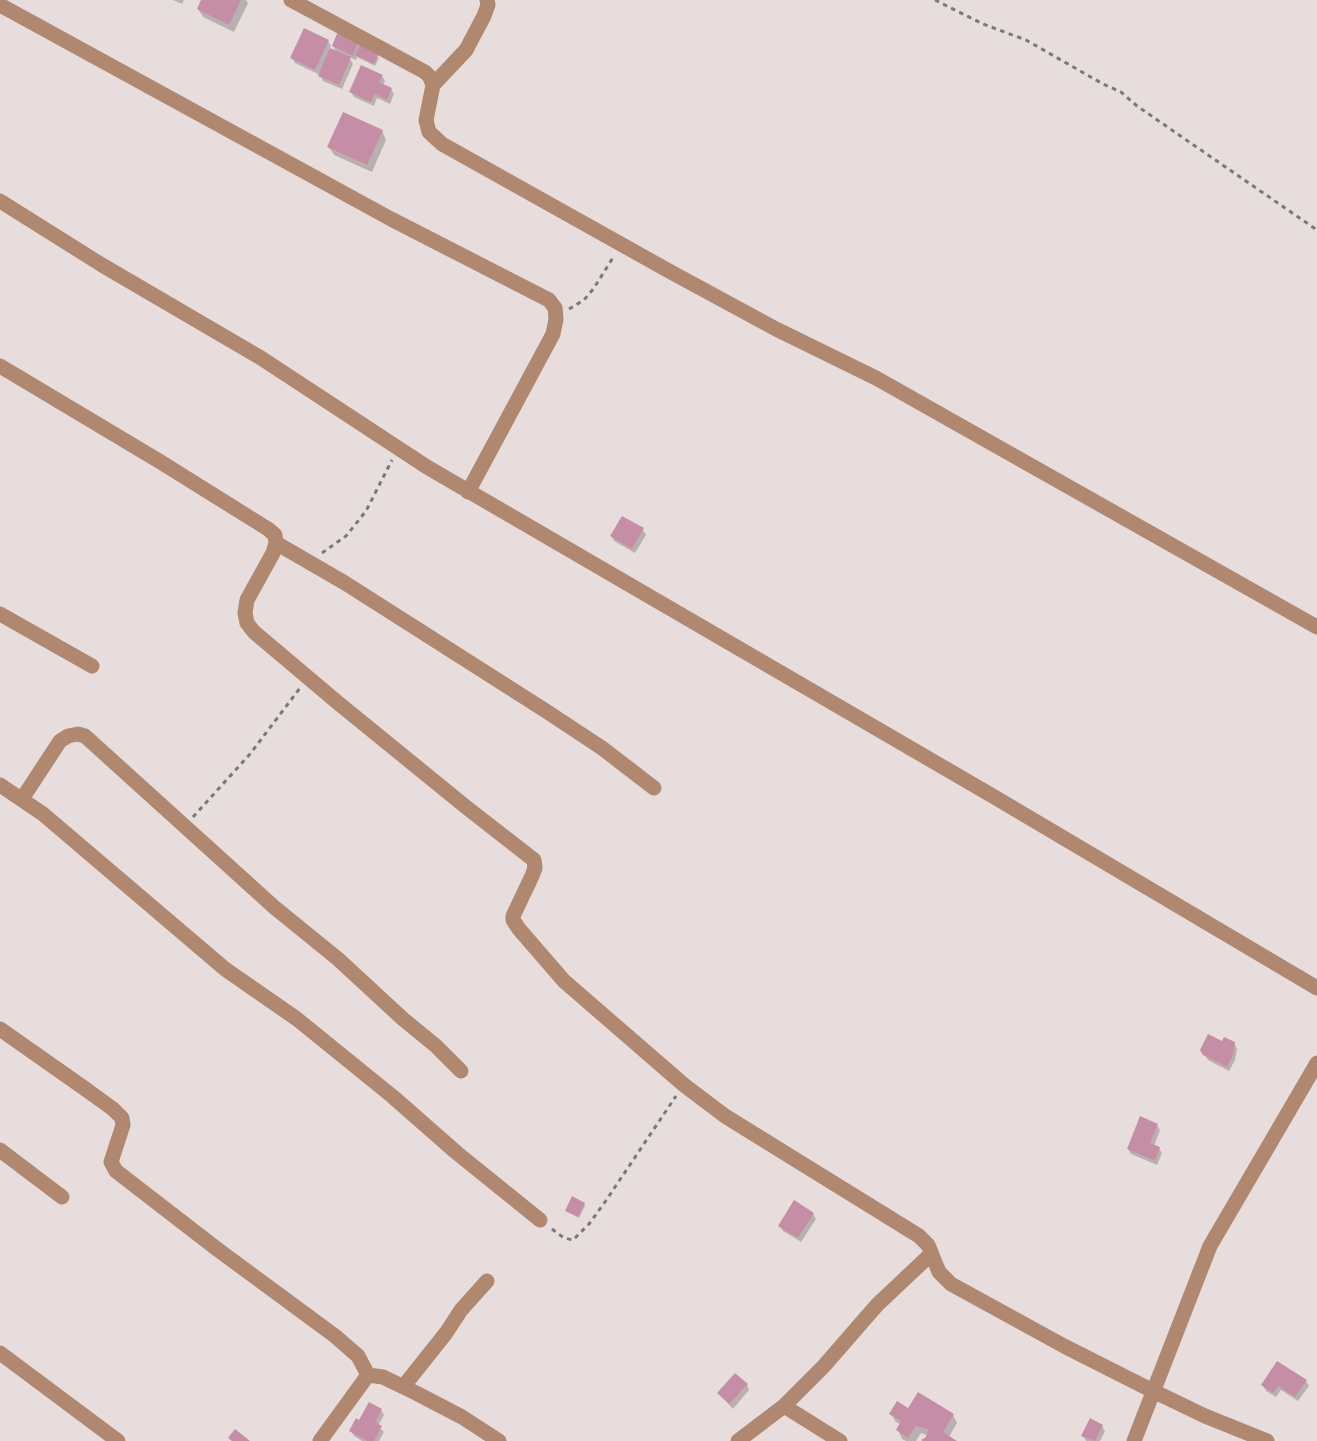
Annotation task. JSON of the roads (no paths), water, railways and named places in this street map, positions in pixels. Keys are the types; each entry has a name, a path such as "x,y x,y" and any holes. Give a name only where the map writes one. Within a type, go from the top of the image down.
{"street":[{"path":"291,0 425,72 433,85"},
{"path":"487,0 484,16 465,50 433,85 426,120 429,132 442,144 776,328 896,389 1317,627"},
{"path":"0,5 391,219 549,300 555,308 556,319 553,334 468,492"},
{"path":"0,201 102,265 261,358 468,492 1001,801 1317,988"},
{"path":"0,366 275,535 276,543 273,553 247,600 245,613 247,623 254,632 310,679 534,860 535,868 513,920 564,981 684,1085 724,1116 919,1236 928,1245 939,1272 951,1284 1064,1346 1153,1391 1205,1416 1267,1441"},
{"path":"276,543 546,711 602,748 654,788"},
{"path":"0,614 92,666"},
{"path":"22,799 60,741 68,736 78,734 85,736 274,907 338,959 403,1020 436,1046 461,1071"},
{"path":"0,785 22,799 77,842 225,969 297,1019 540,1220"},
{"path":"0,1029 99,1098 122,1118 123,1125 111,1162 116,1171 344,1343 358,1356 368,1375"},
{"path":"1134,1441 1210,1246 1317,1063"},
{"path":"0,1150 62,1197"},
{"path":"738,1441 784,1406 824,1367 877,1305 931,1254"},
{"path":"403,1388 461,1310 487,1281"},
{"path":"0,1353 118,1441"},
{"path":"368,1375 383,1377 462,1417 499,1441"},
{"path":"320,1441 368,1375"},
{"path":"784,1406 840,1441"}]}
